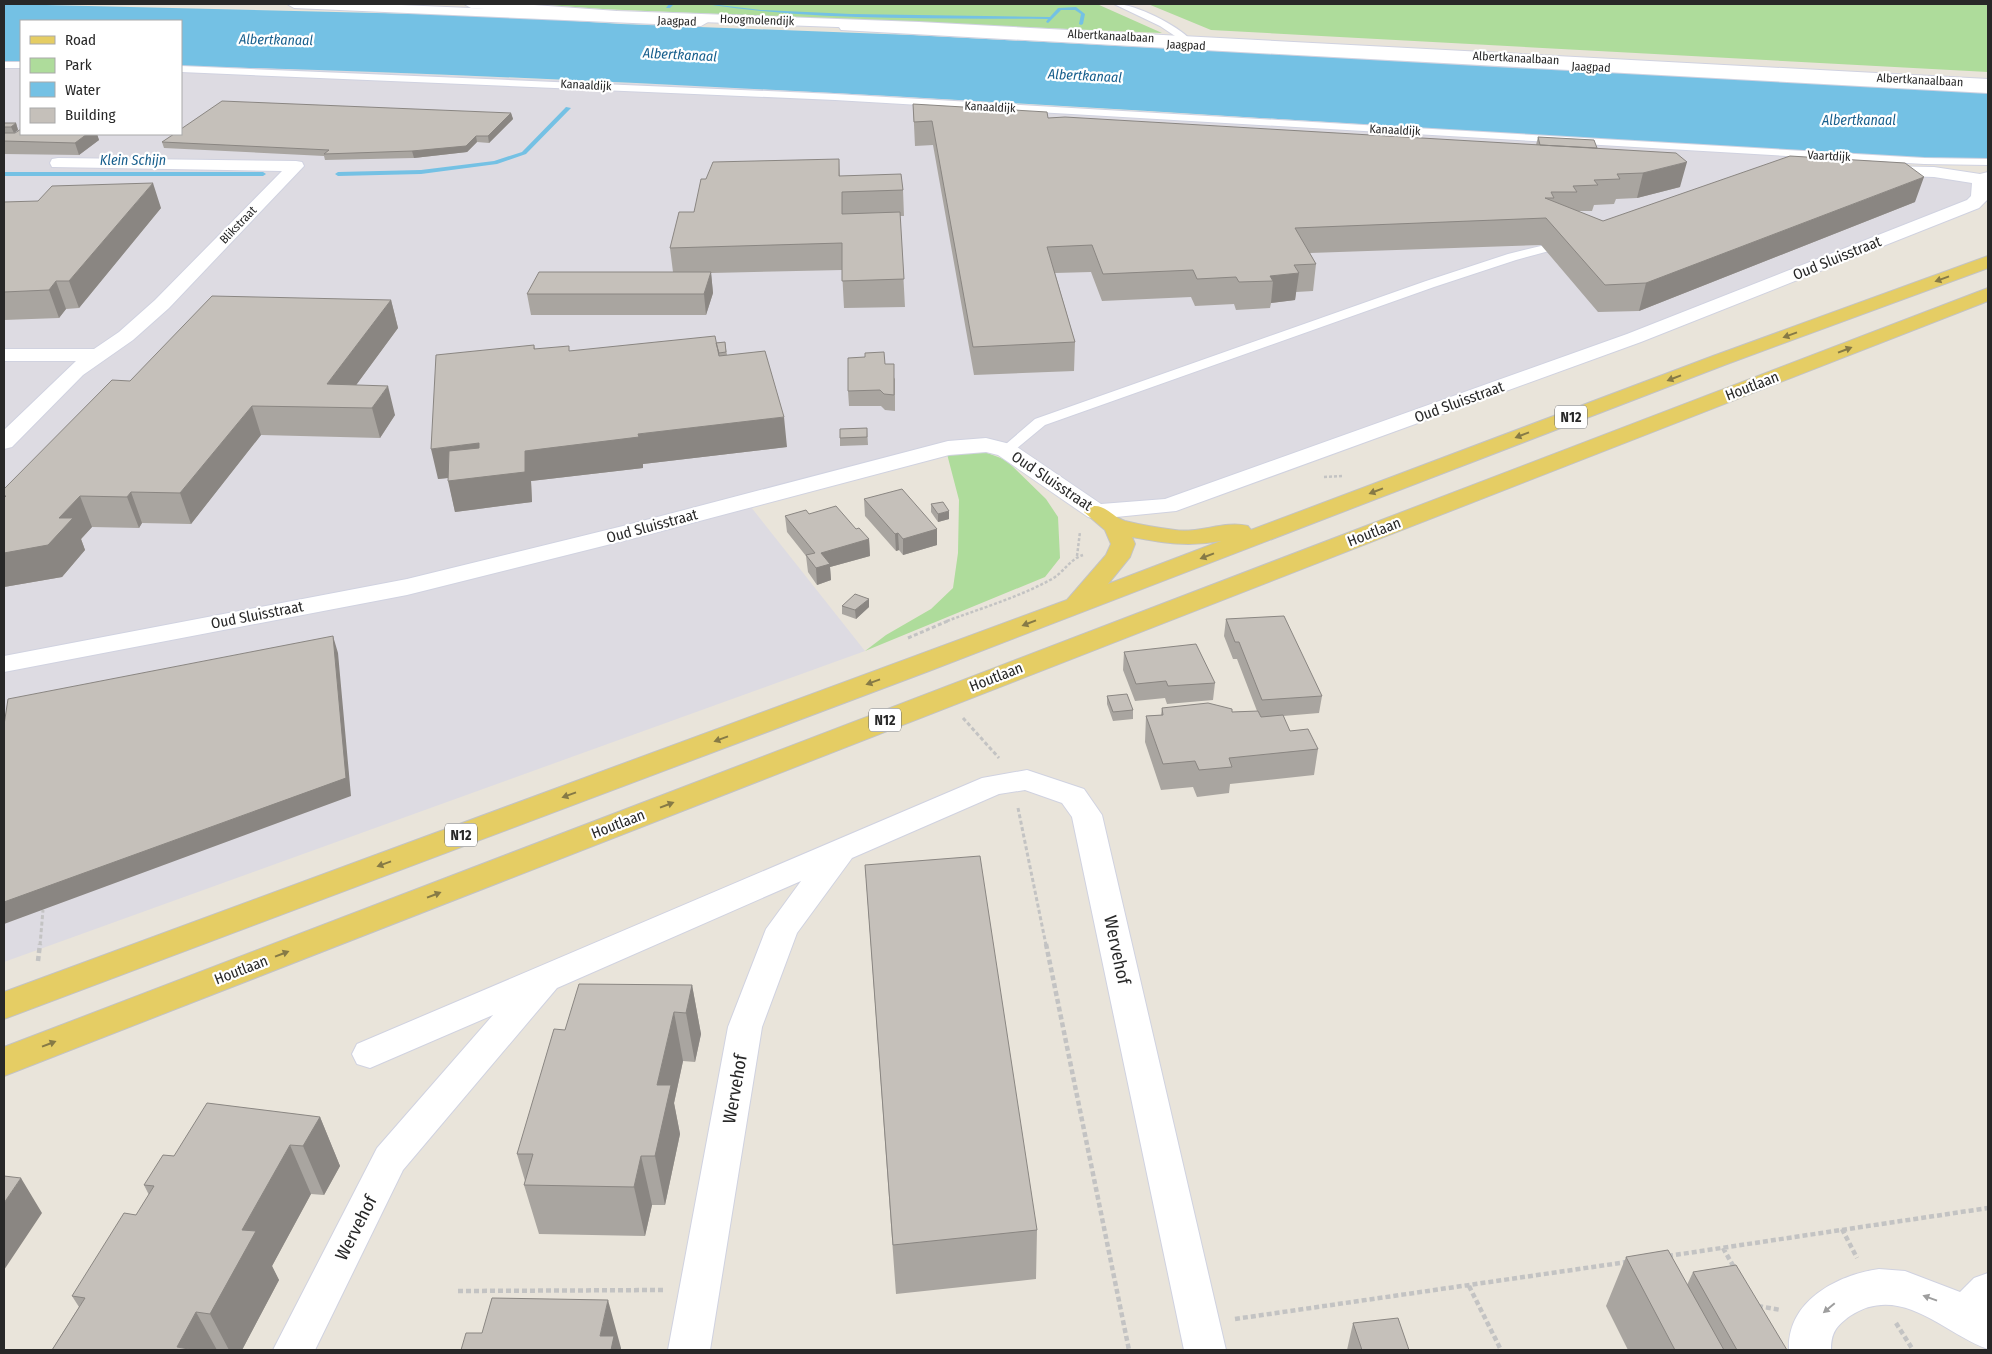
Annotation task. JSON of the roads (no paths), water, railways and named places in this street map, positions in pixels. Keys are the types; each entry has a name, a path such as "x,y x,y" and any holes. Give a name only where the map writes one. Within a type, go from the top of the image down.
{"main road":[{"name":"N12","path":"4,1006 1074,606 1729,357 1988,262"},
{"name":"Houtlaan","path":"4,1062 1988,294"},
{"path":"1096,512 1116,526 1186,539 1302,520"},
{"path":"1074,606 1118,557 1123,544 1116,526"}],"street":[{"name":"Jaagpad","path":"295,4 926,30 1988,88"},
{"name":"Hoogmolendijk","path":"471,4 617,15 1043,32"},
{"name":"Albertkanaalbaan","path":"1043,32 1988,83"},
{"name":"Vaartdijk","path":"1799,154 1813,170 1985,173"},
{"name":"Blikstraat","path":"4,442 76,372 126,336 162,304 296,166 58,163"},
{"name":"Oud Sluisstraat","path":"4,664 407,587 630,532 948,448 986,445 1006,450 1096,512 1168,506 1634,338 1973,204 1980,198 1985,173"},
{"path":"4,355 100,354"},
{"name":"Wervehof","path":"370,1054 993,785 1027,780 1073,796 1087,814 1202,1337"},
{"name":"Wervehof","path":"689,1350 745,1027 782,930 842,850"},
{"name":"Wervehof","path":"294,1350 390,1159 548,977"},
{"path":"1814,1335 1826,1309 1850,1294 1881,1286 1981,1311"}],"lane":[{"path":"1118,4 1163,24 1187,40"},
{"path":"4,65 20,65"},
{"name":"Kanaaldijk","path":"182,69 508,81 1261,122 1799,154"},
{"path":"1006,450 1040,422 1116,397 1430,284 1512,257 1545,250"}],"water":[{"name":"Albertkanaal","path":"4,4 498,16 621,24 911,35 1988,92 1988,160 1882,156 820,92 394,73 182,66 182,20 20,20 20,62 4,62"}],"waterway":[{"name":"Klein Schijn","path":"668,7 672,4"},
{"name":"Klein Schijn","path":"712,4 761,11 851,15 1051,18"},
{"name":"Klein Schijn","path":"1048,22 1060,9 1076,8 1083,14 1081,24"},
{"name":"Klein Schijn","path":"338,174 421,172 495,163 524,153 568,108"},
{"name":"Klein Schijn","path":"4,174 263,174"}]}
